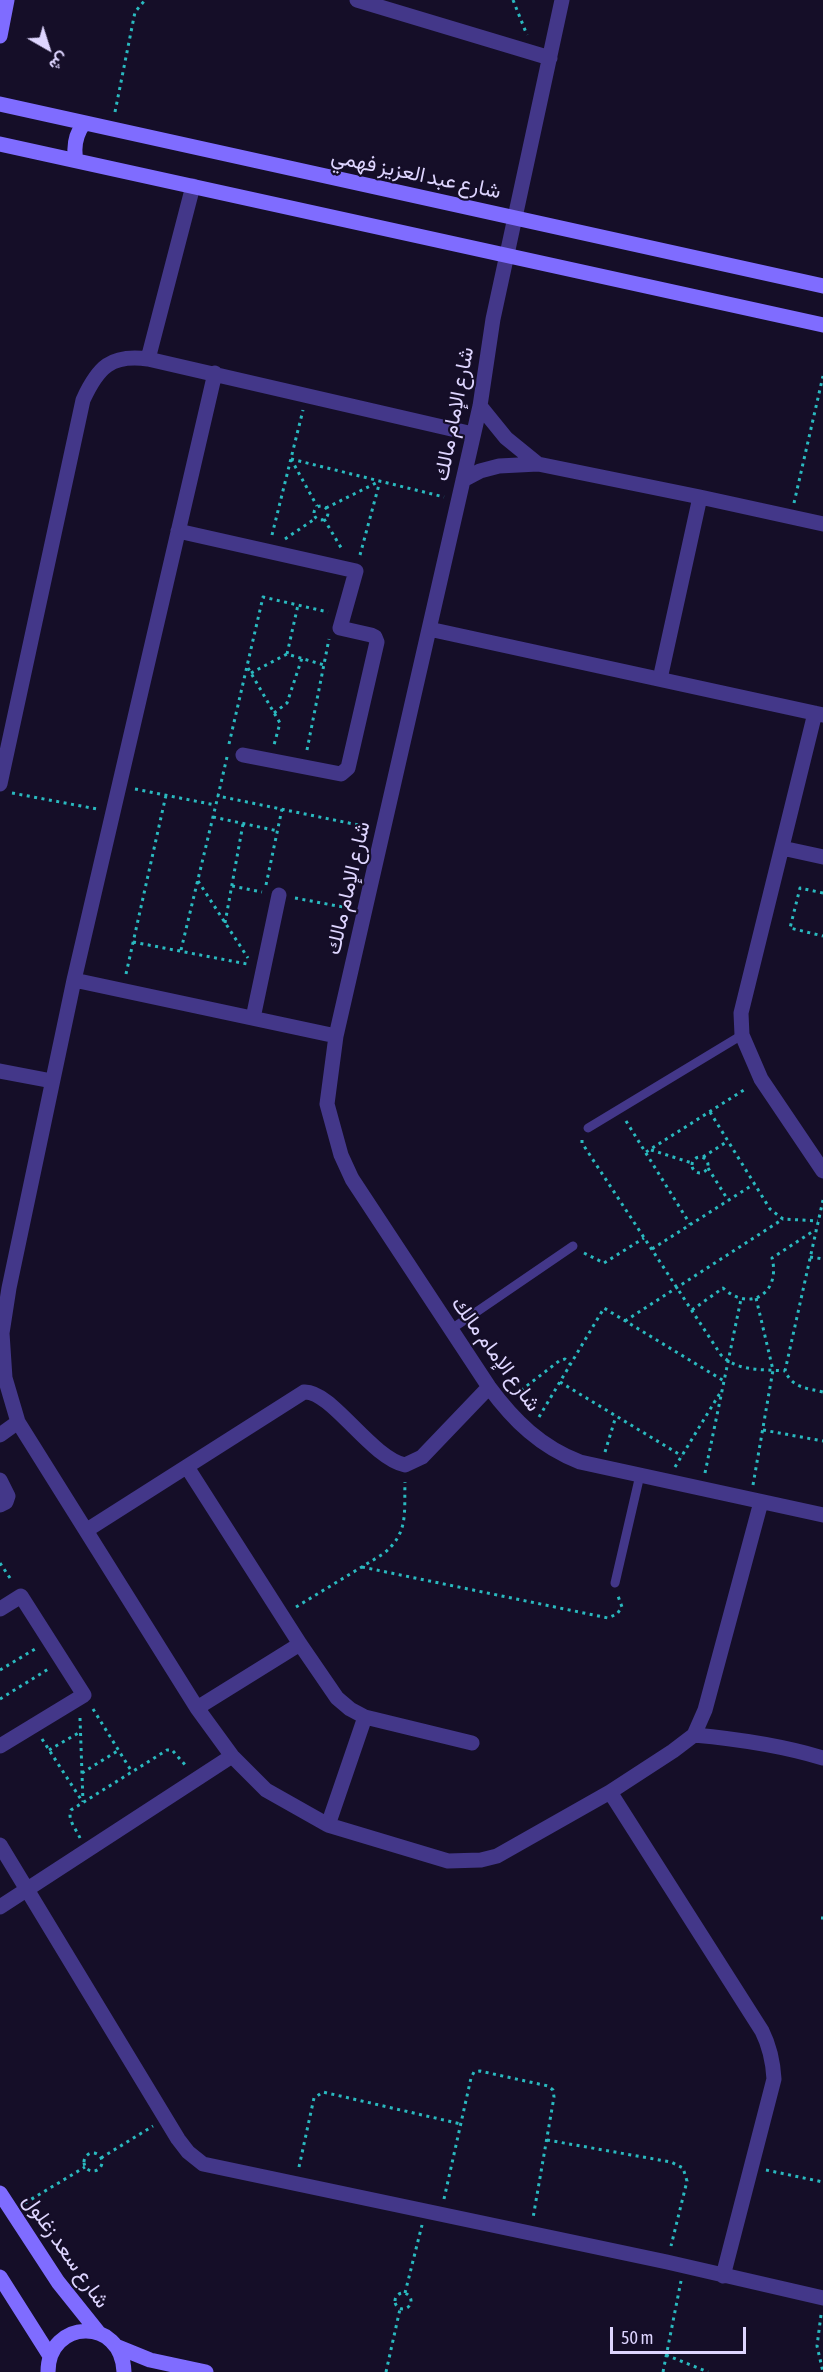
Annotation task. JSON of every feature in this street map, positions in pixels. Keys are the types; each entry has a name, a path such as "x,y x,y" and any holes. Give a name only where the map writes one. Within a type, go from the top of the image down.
{"street":[{"path":"0,36 7,0"},
{"path":"357,0 550,58"},
{"name":"شارع الإمام مالك","path":"562,0 493,319 480,406 336,1036 327,1104 341,1155 366,1202 489,1387 502,1405 529,1433 562,1455 600,1467 823,1515"},
{"name":"شارع عبد العزيز فهمي","path":"0,104 823,286"},
{"path":"76,160 75,144 84,123"},
{"path":"0,144 823,325"},
{"path":"148,359 193,186"},
{"path":"6,789 83,400 92,380 107,365 127,357 148,359 473,434"},
{"path":"215,373 74,980 9,1288 2,1333 5,1378 18,1422 197,1708 232,1756 266,1790 328,1825 448,1861 481,1860 497,1856 610,1792 694,1735 705,1710 756,1501"},
{"path":"480,406 506,438 538,464"},
{"path":"463,480 480,471 499,466 538,464 823,524"},
{"path":"660,679 700,497"},
{"path":"178,531 356,571 342,622 375,637 377,642 348,768 341,774 243,755"},
{"path":"429,629 819,714 782,848 741,1012 742,1035 761,1079 823,1171"},
{"path":"782,848 823,857"},
{"path":"253,1018 279,895"},
{"path":"74,980 336,1036"},
{"path":"0,1071 52,1081"},
{"path":"87,1530 304,1392 309,1392 328,1404 387,1458 405,1465 422,1457 489,1387"},
{"path":"0,1436 18,1422"},
{"path":"187,1467 337,1698 350,1710 365,1718 472,1743"},
{"path":"0,1480 9,1497 0,1505"},
{"path":"0,1609 21,1596 62,1660 81,1696 0,1746"},
{"path":"197,1708 300,1644"},
{"path":"328,1825 365,1718"},
{"path":"694,1735 744,1739 823,1758"},
{"path":"0,1906 232,1756"},
{"path":"610,1792 770,2045 774,2079 723,2276"},
{"path":"0,1845 28,1888 165,2119 188,2152 203,2164 667,2262 823,2298"},
{"name":"شارع سعد زغلول","path":"0,2193 58,2282 98,2332 118,2347 150,2360 184,2370 206,2372"},
{"path":"1,2279 48,2363"},
{"path":"33,2372 48,2363 57,2343 69,2334 83,2331 98,2332"},
{"path":"118,2347 123,2358 124,2372"}],"lane":[{"path":"588,1128 742,1035"},
{"path":"450,1330 573,1246"},
{"path":"615,1583 640,1475"}],"path":[{"path":"112,129 135,12 146,0"},
{"path":"513,0 534,53"},
{"path":"791,517 823,376"},
{"path":"268,551 307,395"},
{"path":"291,459 458,501"},
{"path":"291,459 317,506 326,508 380,481"},
{"path":"356,571 380,481"},
{"path":"316,518 314,510 317,506"},
{"path":"324,519 327,516 326,508"},
{"path":"268,551 316,518 324,519"},
{"path":"324,519 356,571"},
{"path":"181,950 263,597 298,605 342,622 329,638 304,767"},
{"path":"287,654 298,605"},
{"path":"251,673 287,654 324,665"},
{"path":"274,713 287,703 302,658"},
{"path":"247,666 280,723 270,760"},
{"path":"120,786 215,806"},
{"path":"6,789 114,812"},
{"path":"122,991 166,795"},
{"path":"218,796 383,830"},
{"path":"232,886 264,892 282,809"},
{"path":"213,817 278,831"},
{"path":"225,923 243,824"},
{"path":"133,942 252,965 198,881"},
{"path":"823,892 800,888 790,928 823,935"},
{"path":"279,895 364,911"},
{"path":"648,1151 761,1079"},
{"path":"619,1109 648,1151 690,1224"},
{"path":"710,1112 770,1209 783,1219 818,1221"},
{"path":"588,1128 582,1136 582,1143 721,1354 728,1362 741,1368 785,1371"},
{"path":"692,1163 728,1141"},
{"path":"648,1151 692,1163"},
{"path":"703,1157 728,1200"},
{"path":"692,1163 694,1171 698,1173 708,1168"},
{"path":"652,1249 754,1184"},
{"path":"823,1200 785,1371 797,1386 823,1392"},
{"path":"625,1321 783,1219"},
{"path":"692,1310 723,1288 731,1295 741,1299 756,1298 766,1292 773,1282 775,1270 772,1258 816,1230"},
{"path":"573,1246 600,1263 604,1263 644,1238"},
{"path":"810,1257 823,1259"},
{"path":"756,1298 773,1370 763,1430 756,1501"},
{"path":"702,1489 741,1299"},
{"path":"529,1433 604,1308 724,1382"},
{"path":"502,1405 559,1361 566,1359 570,1364"},
{"path":"560,1382 682,1456"},
{"path":"667,1481 723,1389"},
{"path":"600,1467 616,1416"},
{"path":"763,1430 823,1441"},
{"path":"282,1616 362,1567 396,1543 403,1529 405,1465"},
{"path":"0,1563 21,1596"},
{"path":"362,1567 608,1618 617,1614 622,1607 615,1583"},
{"path":"0,1670 50,1641"},
{"path":"0,1699 62,1660"},
{"path":"81,1696 83,1802"},
{"path":"81,1696 132,1772"},
{"path":"33,1726 83,1802"},
{"path":"49,1750 80,1732"},
{"path":"82,1773 118,1750"},
{"path":"87,1850 69,1814 83,1802 167,1750 172,1750 196,1780"},
{"path":"441,2215 471,2078 474,2072 480,2071 548,2086 553,2090 531,2234"},
{"path":"295,2184 314,2098 323,2092 461,2124"},
{"path":"101,2158 165,2119"},
{"path":"547,2140 671,2162 683,2168 687,2181 667,2262"},
{"path":"98,2154 102,2162 98,2170 93,2172 85,2167 84,2163 88,2155 98,2154"},
{"path":"11,2211 85,2167"},
{"path":"751,2167 823,2182"},
{"path":"405,2293 425,2212"},
{"path":"663,2372 684,2267"},
{"path":"400,2310 394,2299 400,2293 405,2293"},
{"path":"400,2310 409,2307 411,2303 411,2299 405,2293"},
{"path":"823,2307 818,2322 817,2346 823,2372"},
{"path":"386,2372 400,2310"},
{"path":"666,2355 708,2372"}]}
